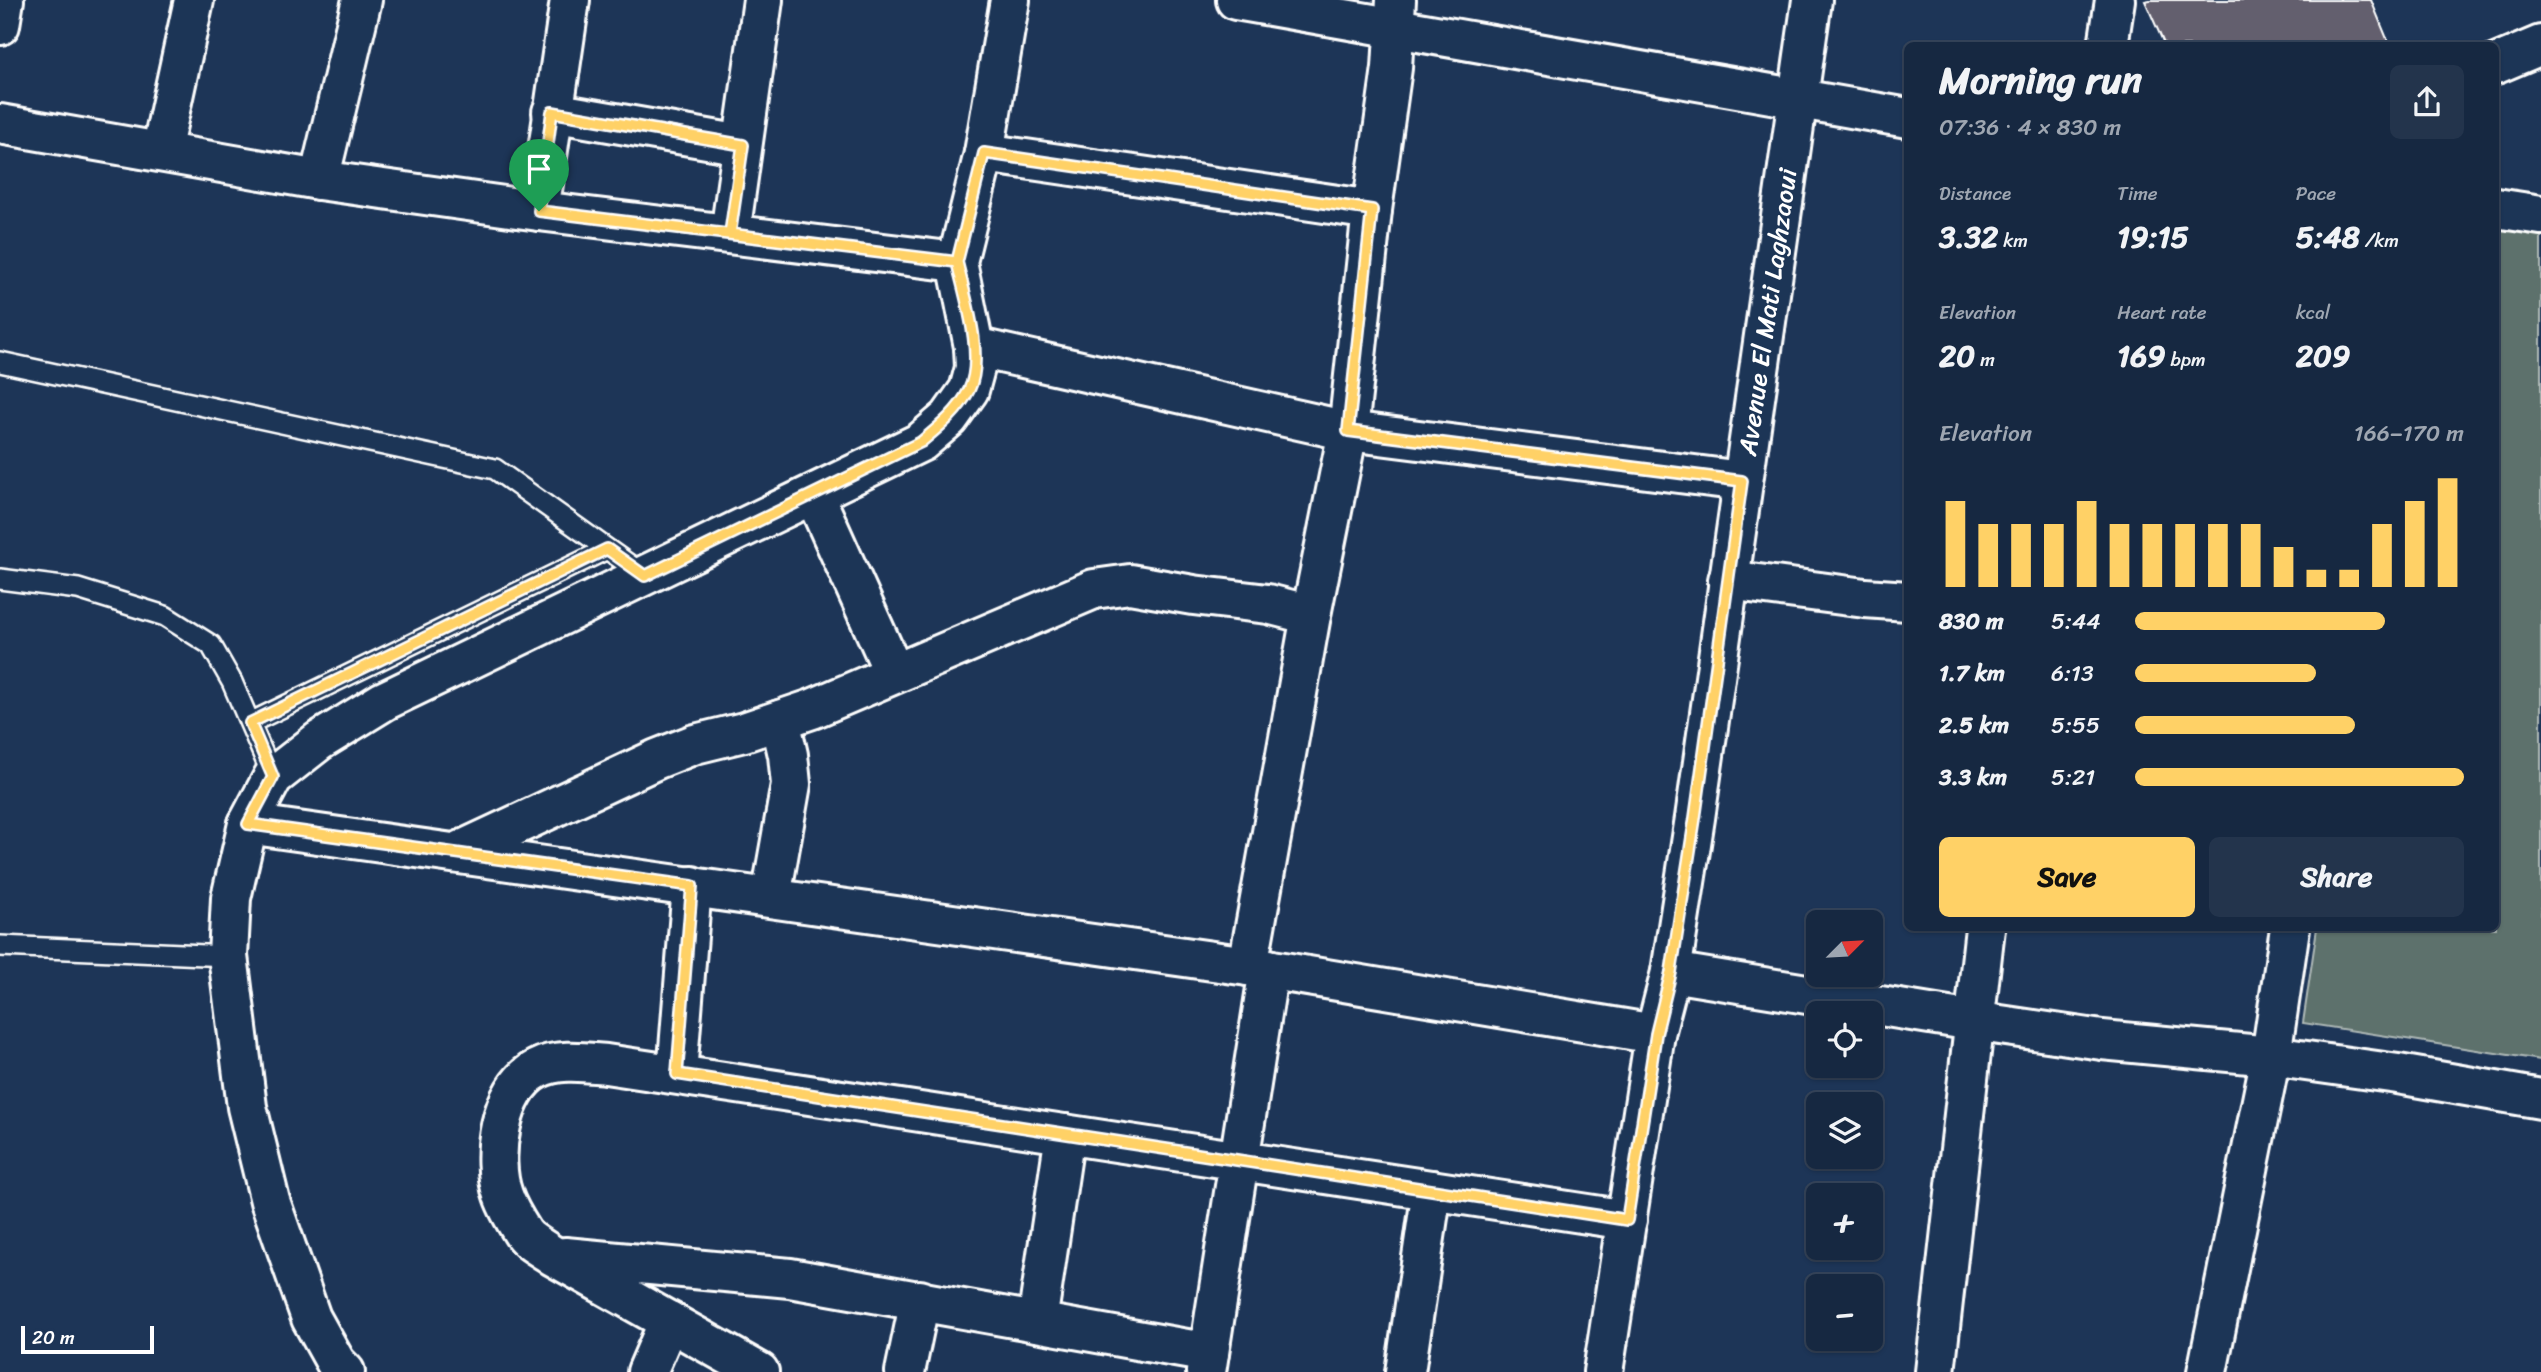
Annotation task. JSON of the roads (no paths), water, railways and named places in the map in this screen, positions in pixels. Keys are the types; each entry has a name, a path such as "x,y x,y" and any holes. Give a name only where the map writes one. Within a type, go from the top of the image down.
{"street":[{"path":"0,25 4,0"},
{"path":"161,152 194,0"},
{"path":"319,180 362,0"},
{"path":"539,211 570,0"},
{"path":"730,234 763,0"},
{"path":"345,1372 336,1363 311,1318 270,1201 247,1107 228,956 231,898 248,824 273,777 319,741 384,701 921,442 949,418 969,390 975,368 975,347 957,262 984,153 1010,0"},
{"path":"1236,0 1396,15 1797,101 1904,117"},
{"name":"Avenue El Mati Laghzaoui","path":"1603,1372 1656,1034 1671,972 1695,818 1812,0"},
{"path":"2109,42 2115,0"},
{"path":"553,1255 790,1278 1037,1322 1208,1363 1240,1160 1259,967 1311,615 1348,431 1372,210 1392,68 1396,15"},
{"path":"2499,63 2541,45"},
{"path":"552,112 743,145"},
{"path":"0,124 319,180 539,211 957,262"},
{"path":"984,153 1372,210"},
{"path":"2499,208 2541,215"},
{"path":"975,347 1348,431 1742,481"},
{"path":"814,495 894,673"},
{"path":"1728,580 1904,601"},
{"path":"456,853 657,759 695,744 780,720 1094,589 1130,584 1193,596 1268,604 1311,615"},
{"path":"771,897 791,784 780,720"},
{"path":"248,824 1259,967 1656,1034"},
{"path":"677,1074 692,886"},
{"path":"1935,1372 1985,931"},
{"path":"2207,1372 2271,1056 2290,931"},
{"path":"1671,972 2102,1040 2271,1056 2398,1074 2541,1099"},
{"path":"759,1372 553,1255 525,1236 502,1195 497,1156 500,1124 514,1091 536,1069 569,1061 606,1064 1627,1220"},
{"path":"1037,1322 1065,1134"},
{"path":"1405,1372 1433,1190"},
{"path":"905,1372 920,1300"},
{"path":"647,1372 669,1321"}],"lane":[{"path":"0,362 495,469 645,576"},
{"path":"250,723 607,549"},
{"path":"0,579 78,589 165,616 212,645 232,682 273,777"},
{"path":"0,946 228,956"}]}
